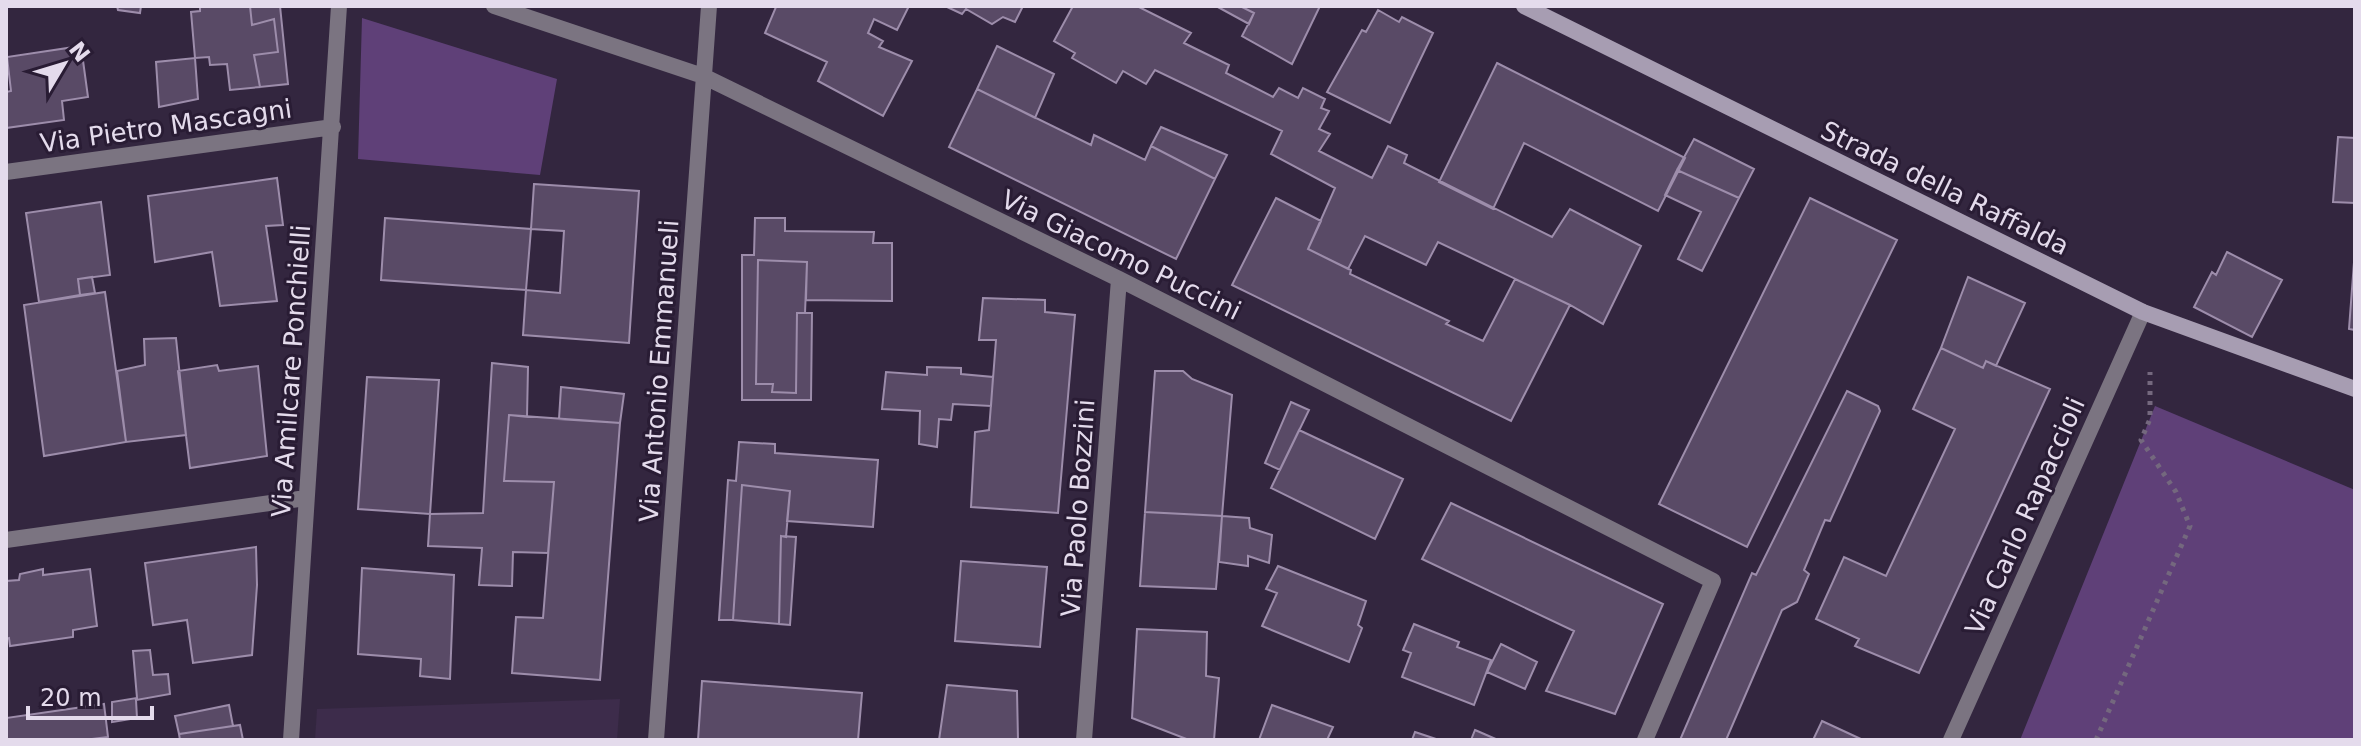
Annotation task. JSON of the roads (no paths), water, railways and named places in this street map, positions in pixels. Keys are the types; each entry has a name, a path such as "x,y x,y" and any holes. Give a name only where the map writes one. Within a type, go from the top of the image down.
{"street":[{"name":"Via Amilcare Ponchielli","path":"291,740 339,6"},
{"name":"Via Giacomo Puccini","path":"494,6 703,76 1119,279 1713,581 1645,740"},
{"name":"Via Antonio Emmanueli","path":"656,740 709,6"},
{"name":"Strada della Raffalda","path":"1524,6 2143,312 2355,389"},
{"name":"Via Pietro Mascagni","path":"6,172 333,127"},
{"name":"Via Paolo Bozzini","path":"1084,740 1119,279"},
{"name":"Via Carlo Rapaccioli","path":"1951,740 2143,312"},
{"path":"6,540 306,498"}]}
